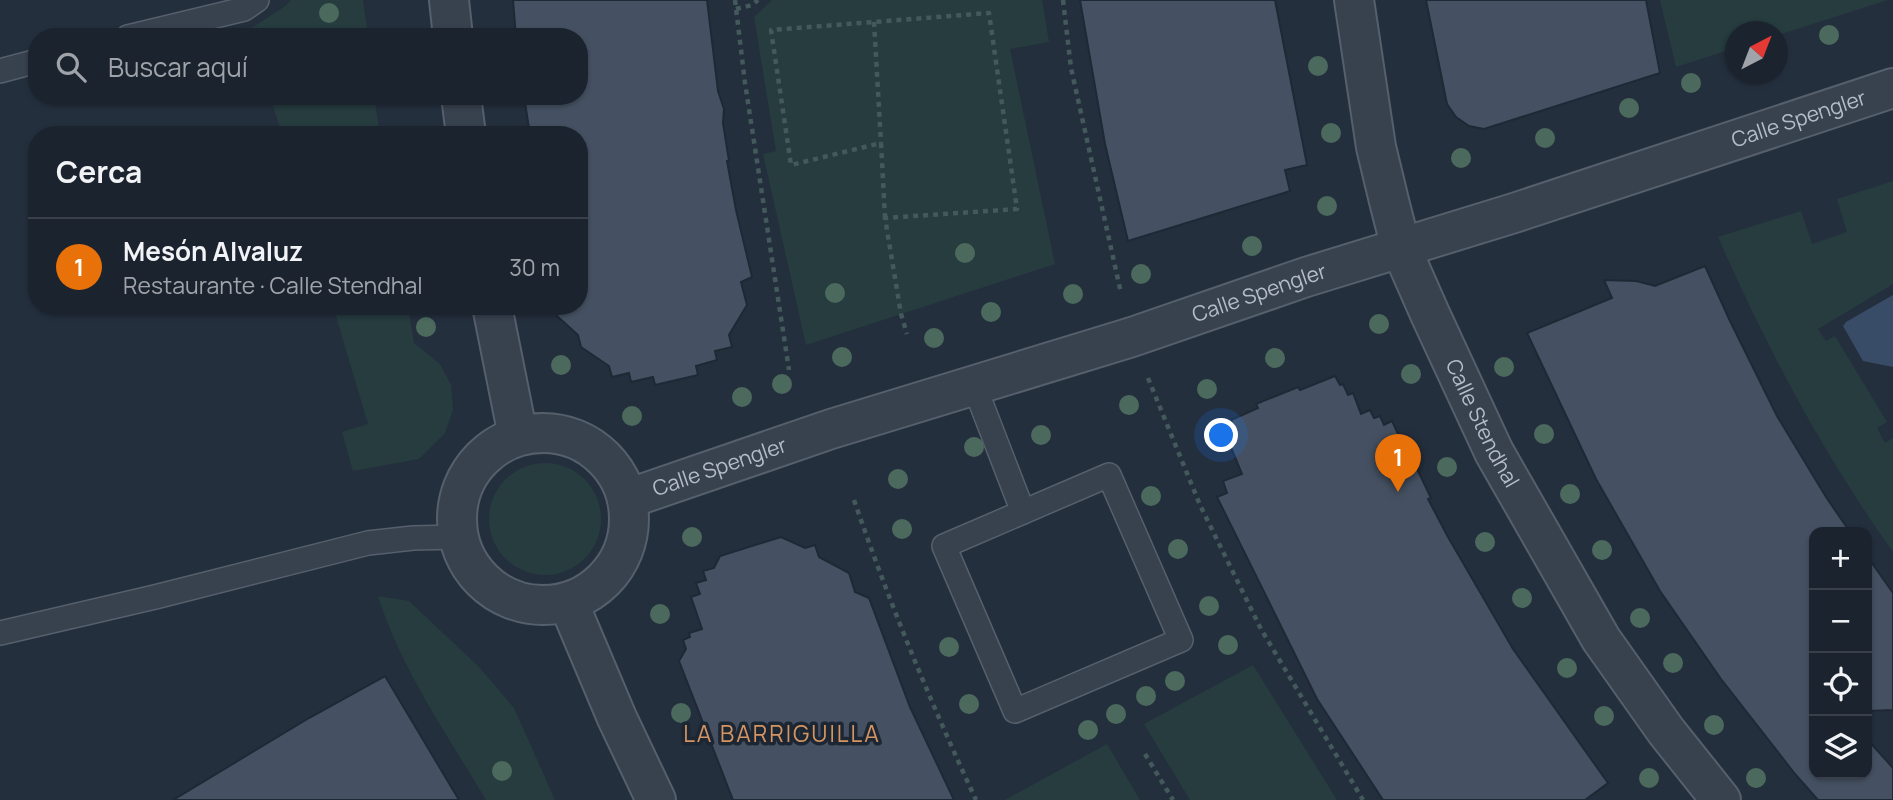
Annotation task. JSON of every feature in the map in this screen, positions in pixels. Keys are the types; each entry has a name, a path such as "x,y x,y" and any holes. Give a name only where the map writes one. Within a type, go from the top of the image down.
{"street":[{"path":"449,0 452,28"},
{"name":"Calle Stendhal","path":"1354,0 1376,148 1401,248 1494,452 1601,639 1666,731 1721,800"},
{"name":"Calle Spengler","path":"627,499 766,450 1132,337 1306,277 1514,213 1893,88"},
{"path":"462,105 465,126"},
{"path":"494,315 518,436"},
{"path":"538,433 562,435 584,443 603,458 618,476 627,499 629,532 619,562 597,587 568,602 533,605 499,594 473,570 458,537 458,506 468,477 487,453 518,436 538,433"},
{"path":"568,602 617,718 656,800"}],"lane":[{"path":"161,28 244,9 257,0"},
{"path":"0,71 28,63"},
{"path":"974,384 1023,512"},
{"path":"1109,475 1181,640 1015,711 944,546 1023,512 1109,475"},
{"path":"0,632 155,597 368,543 458,537"}],"path":[{"path":"735,0 789,370"},
{"path":"736,9 752,5 758,0"},
{"path":"1063,0 1071,68 1110,248"},
{"path":"881,143 791,164 771,30 989,13 1017,209 886,218"},
{"path":"873,22 886,218 901,314 907,334"},
{"path":"1132,337 1194,493 1236,579 1261,629 1363,800"},
{"path":"854,499 882,582 929,699 975,800"},
{"path":"1145,754 1173,800"}],"green space":[{"path":"291,0 363,0 367,28 252,28"},
{"path":"772,0 1042,0 1049,42 1010,49 1055,264 806,345 763,154 776,151 754,17"},
{"path":"1660,0 1888,0 1788,32 1788,21 1725,21 1725,51 1676,67"},
{"path":"273,105 375,105 379,126 279,126"},
{"path":"1893,181 1893,284 1818,329 1826,341 1835,336 1887,422 1877,428 1885,443 1893,438 1893,552 1842,476 1797,399 1756,320 1718,237 1801,211 1812,244 1847,232 1837,199"},
{"path":"336,315 409,315 414,343 440,364 451,385 453,410 445,433 419,459 353,471 342,432 368,424"},
{"path":"545,463 566,468 584,480 596,498 601,519 596,540 584,558 566,570 545,575 524,570 506,558 494,540 489,519 494,498 506,480 524,468"},
{"path":"378,596 409,601 479,667 514,708 555,800 486,800 412,675"},
{"path":"1253,665 1337,800 1190,800 1144,724"},
{"path":"1107,744 1140,800 1005,800"}],"water":[{"path":"1893,295 1893,367 1863,361 1843,326"}],"building":[{"path":"513,0 707,0 718,91 724,109 727,161 752,277 741,282 747,305 729,335 732,347 715,351 717,360 696,366 698,375 655,385 653,377 631,382 629,373 612,377 609,366 581,347 578,335 556,315 588,315 588,126 529,126 525,105 588,105 588,28 515,28"},
{"path":"1080,0 1275,0 1307,165 1285,170 1290,191 1128,241 1105,144"},
{"path":"1426,0 1646,0 1660,73 1484,129 1469,126 1456,117 1447,104"},
{"path":"1705,266 1777,416 1847,527 1809,527 1809,779 1872,779 1872,745 1893,768 1893,800 1818,800 1795,774 1721,679 1660,591 1596,479 1527,333 1612,298 1604,280 1636,281 1655,286"},
{"path":"1335,376 1348,395 1353,393 1361,414 1370,410 1374,418 1380,416 1384,425 1392,421 1448,537 1513,649 1608,783 1585,800 1383,800 1317,699 1217,497 1227,493 1223,481 1242,474 1225,433 1234,428 1231,420 1258,408 1256,404"},
{"path":"781,537 805,548 815,545 819,557 849,573 855,592 869,598 910,707 954,800 733,800 679,661 686,649 683,640 690,637 689,633 702,629 691,597 700,594 696,583 706,580 703,571 714,568 720,556"},
{"path":"1872,563 1893,593 1893,710 1872,711"},
{"path":"385,676 459,800 173,800 309,718"}],"place":[{"name":"Mesón Alvaluz","path":"1398,492"}],"district":[{"name":"LA BARRIGUILLA","path":"782,734"}]}
